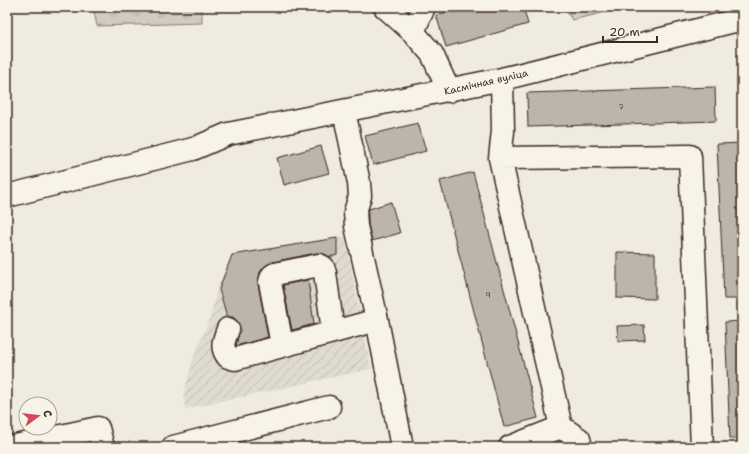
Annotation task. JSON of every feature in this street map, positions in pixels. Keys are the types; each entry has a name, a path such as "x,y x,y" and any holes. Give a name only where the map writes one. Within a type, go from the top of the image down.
{"street":[{"path":"385,7 413,32 432,54 449,91"},
{"path":"413,32 424,7"},
{"name":"Касмічная вуліца","path":"7,196 193,149 228,134 449,91 742,19"},
{"path":"502,79 504,131 500,158 562,427 579,439 581,447"},
{"path":"344,111 359,183 360,196 355,212 356,226 377,320 402,447"},
{"path":"500,158 690,156 702,447"},
{"path":"282,345 270,282 272,276 275,274 319,265 323,267 325,272 333,331"},
{"path":"228,329 224,342 224,352 228,357 235,359 377,320"},
{"path":"173,447 329,407"},
{"path":"510,447 562,427"},
{"path":"11,447 98,428 103,447"}],"shaded area":[{"path":"345,237 371,369 185,409 184,392 193,359 209,320 218,287 232,255"}],"green space":[{"path":"93,7 202,7 202,23 97,26"},
{"path":"564,7 628,7 572,20"}],"building":[{"path":"466,7 523,7 528,24 446,47 436,15"},
{"path":"715,87 716,121 528,127 527,93"},
{"path":"418,123 426,151 373,165 365,136"},
{"path":"742,143 742,299 724,299 717,144"},
{"path":"321,146 329,173 284,185 277,158"},
{"path":"473,172 538,418 504,427 440,181"},
{"path":"391,202 400,233 372,241 368,224 369,209"},
{"path":"337,238 337,255 330,257 324,254 316,253 272,262 265,266 260,272 258,284 268,337 236,346 240,327 233,317 227,317 219,289 232,255"},
{"path":"617,252 655,253 655,299 617,298"},
{"path":"308,280 314,324 292,330 283,285"},
{"path":"742,321 742,439 730,439 725,322"},
{"path":"644,325 645,340 618,341 617,326"}]}
